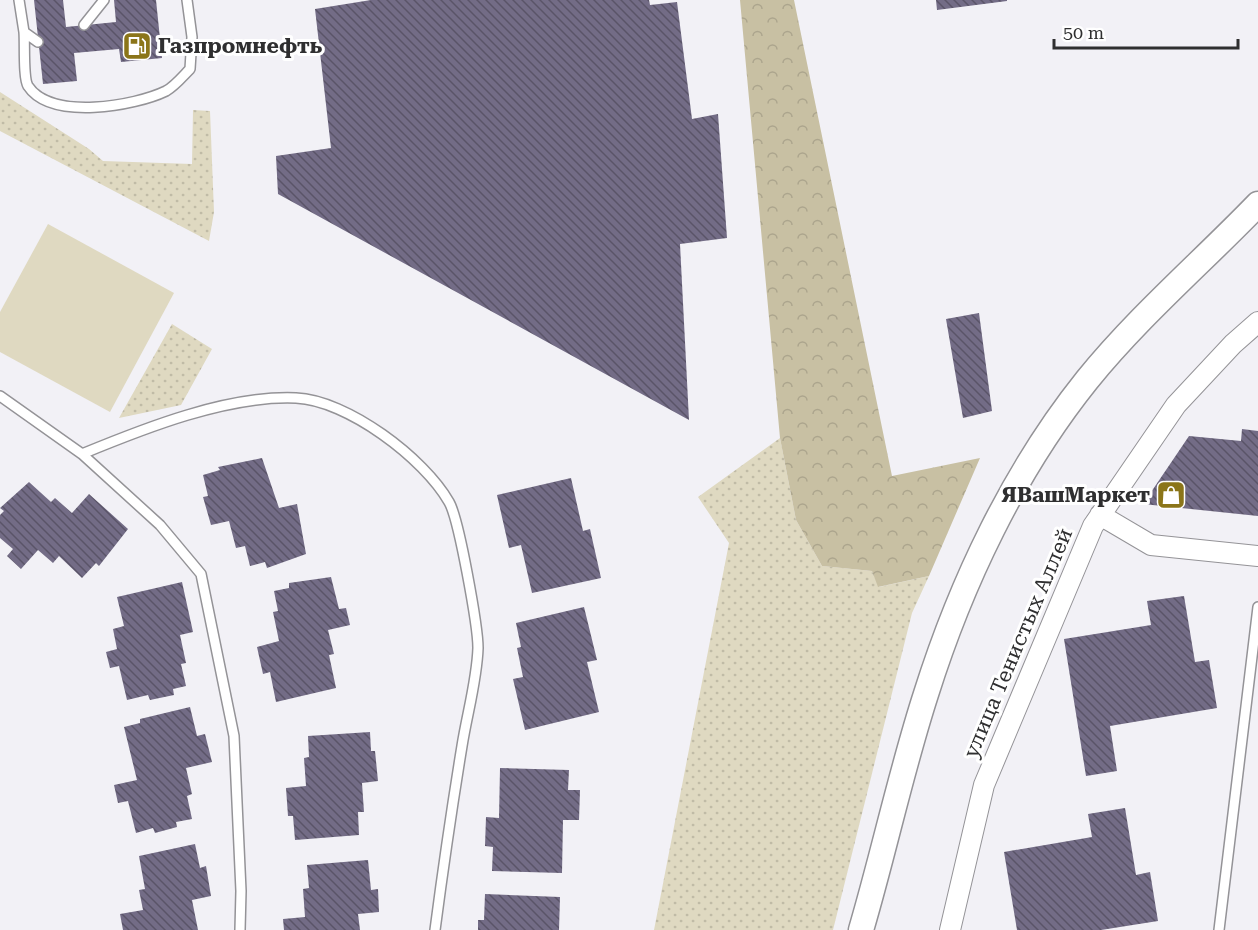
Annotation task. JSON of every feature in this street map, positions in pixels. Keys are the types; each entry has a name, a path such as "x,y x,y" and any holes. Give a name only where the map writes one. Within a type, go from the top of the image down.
{"street":[{"path":"861,930 926,693 980,556 1035,455 1087,381 1154,306 1258,204"},
{"path":"1228,235 1258,226"},
{"name":"улица Тенистых Аллей","path":"950,930 984,785 1100,515 1176,405 1214,363 1258,322"},
{"path":"1100,515 1151,545 1258,556"}],"lane":[{"path":"19,0 24,32 27,85 40,99 66,107 123,106 168,90 190,69 192,37 187,0"},
{"path":"84,25 105,0"},
{"path":"24,32 38,42"},
{"path":"0,396 82,454 160,525 201,573 234,735 241,891 240,930"},
{"path":"82,454 172,420 247,402 297,398 347,413 370,426 415,460 450,502 467,574 478,647 435,930"},
{"path":"1219,930 1258,607"}],"shaded area":[{"path":"0,92 89,149 103,161 192,164 193,110 210,111 214,212 209,241 0,131"},
{"path":"48,224 174,293 110,412 0,352 0,312"},
{"path":"172,324 212,349 181,405 119,418"},
{"path":"780,438 796,520 822,566 872,571 879,587 929,576 912,613 833,930 654,930 729,543 698,497"}],"green space":[{"path":"740,0 794,0 892,476 980,458 929,576 878,587 872,571 822,566 796,520 780,438"}],"building":[{"path":"34,0 63,0 66,27 116,22 114,0 156,0 162,58 121,62 119,49 74,53 77,81 43,84"},
{"path":"371,0 649,0 650,5 677,2 692,119 718,114 727,238 680,244 689,420 278,194 276,156 331,148 315,9"},
{"path":"936,0 1007,0 1007,1 937,10"},
{"path":"979,313 992,411 963,418 946,319"},
{"path":"1242,429 1258,431 1258,516 1143,504 1189,436 1241,441"},
{"path":"262,458 279,508 297,504 306,554 267,568 265,562 250,566 245,546 236,548 229,521 211,525 203,497 208,496 203,475 220,470 218,467"},
{"path":"571,478 583,531 590,529 601,578 532,593 521,545 509,548 497,495"},
{"path":"29,482 51,502 55,498 72,513 89,494 128,529 99,566 96,563 82,578 59,556 53,563 38,550 21,569 7,556 13,549 0,538 0,515 4,511 0,508"},
{"path":"331,577 339,609 346,608 350,625 328,630 334,654 329,655 336,688 276,702 270,672 263,674 257,647 279,641 273,612 278,611 274,591 289,588 289,583"},
{"path":"182,582 193,632 180,635 186,663 181,664 186,686 173,689 174,695 150,700 148,695 127,700 119,666 110,668 106,652 117,649 113,629 124,626 117,597"},
{"path":"1184,596 1195,662 1209,660 1217,708 1110,726 1117,771 1086,776 1064,639 1151,625 1147,601"},
{"path":"584,607 597,660 587,662 599,712 525,730 513,679 523,677 517,648 521,647 516,623"},
{"path":"190,707 197,736 205,734 212,762 186,768 192,794 187,796 192,819 176,822 177,827 155,833 153,828 136,833 128,801 118,803 114,785 137,780 124,727 140,723 140,719"},
{"path":"370,732 371,751 375,751 378,781 362,783 364,812 358,812 359,835 295,840 293,816 288,816 286,788 306,786 304,758 309,757 308,736"},
{"path":"500,768 569,770 568,790 580,790 579,820 563,820 562,873 492,871 493,847 485,846 486,817 499,818"},
{"path":"1125,808 1136,875 1150,872 1158,921 1101,930 1017,930 1004,852 1092,837 1088,814"},
{"path":"195,844 200,868 206,866 211,896 192,900 198,930 123,930 120,914 143,910 139,890 145,889 139,856"},
{"path":"368,860 371,890 378,889 379,912 358,914 360,930 284,930 283,919 305,917 303,889 309,888 307,865"},
{"path":"485,894 560,897 559,930 478,930 478,920 484,920"}],"place":[{"name":"Газпромнефть","path":"137,46"},
{"name":"ЯВашМаркет","path":"1171,495"}]}
